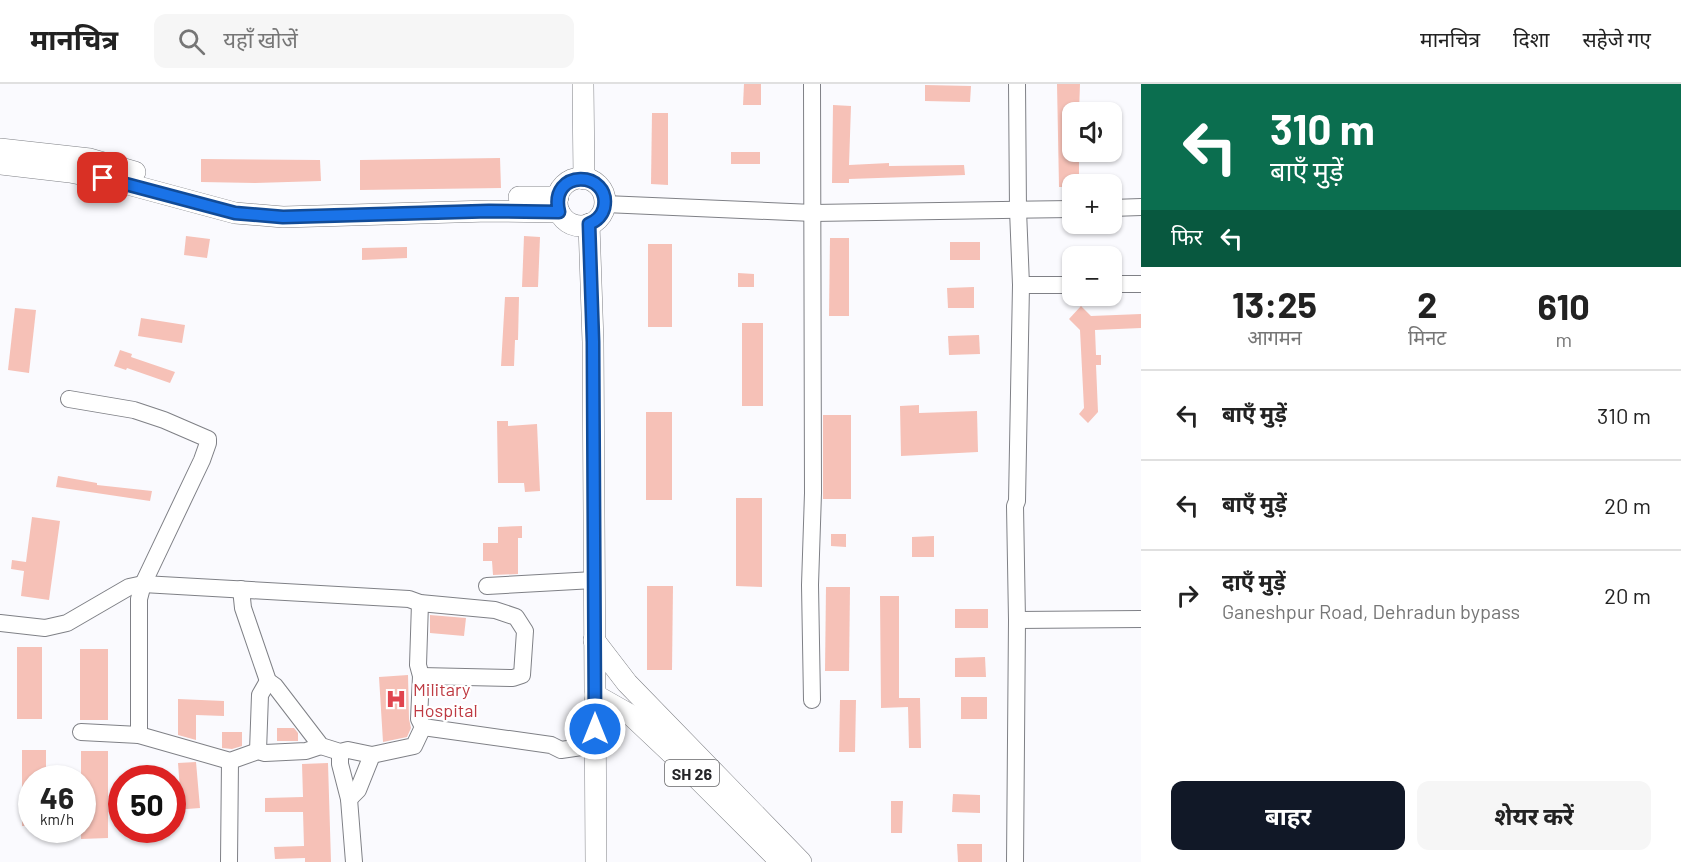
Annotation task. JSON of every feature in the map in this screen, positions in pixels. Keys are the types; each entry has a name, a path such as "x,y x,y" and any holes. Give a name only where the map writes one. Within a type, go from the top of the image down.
{"main road":[{"path":"583,84 584,179"},
{"path":"0,149 90,159 207,194 257,203 558,204"},
{"path":"0,164 70,172 120,182 235,213 283,217 489,211 558,204"},
{"path":"584,179 595,183 601,189 605,204 598,219 589,224 576,226 563,218 558,204 566,184 572,180 584,179"},
{"path":"589,224 593,342 596,862"},
{"path":"594,640 627,683 801,862"},
{"name":"SH 26","path":"595,695 632,716 781,862"}],"street":[{"path":"812,84 813,494 810,585 812,700"},
{"path":"1015,862 1017,620 1014,506 1017,501 1021,285 1017,84"},
{"path":"605,204 813,213 1062,209"},
{"path":"1122,208 1141,207"},
{"path":"1122,284 1141,284"},
{"path":"1021,285 1062,285"},
{"path":"69,399 134,410 208,439 202,460 143,584 139,599 139,735"},
{"path":"487,586 594,580"},
{"path":"0,623 45,628 67,623 129,587 143,584 409,599 420,603 495,610 516,616 525,631 522,675 513,678 421,676"},
{"path":"241,589 243,608 268,681 275,686 321,746 340,752 348,750 372,755 414,746 423,727"},
{"path":"420,603 419,719 423,727"},
{"path":"1017,620 1141,619"},
{"path":"258,751 260,695 268,681"},
{"path":"423,727 551,745 561,750 595,745"},
{"path":"81,732 139,735 230,761 258,751 265,753 306,752 321,746"},
{"path":"340,752 340,764 349,799 354,862"},
{"path":"349,799 358,790 372,755"},
{"path":"229,862 230,761"}],"building":[{"path":"744,84 761,84 761,105 743,105"},
{"path":"1057,84 1080,84 1079,102 1062,102 1062,162 1079,162 1079,174 1062,174 1062,187 1059,187"},
{"path":"925,85 971,86 970,102 925,101"},
{"path":"833,105 851,106 849,165 889,163 889,166 964,165 965,175 849,179 849,183 832,183"},
{"path":"652,113 668,113 668,185 651,184"},
{"path":"731,152 760,152 760,164 731,164"},
{"path":"500,158 501,188 360,190 360,160"},
{"path":"201,159 320,160 321,181 201,182"},
{"path":"186,236 210,239 207,258 184,255"},
{"path":"524,236 540,237 538,287 522,287"},
{"path":"830,238 849,238 849,316 829,316"},
{"path":"950,242 980,242 980,260 950,260"},
{"path":"648,244 672,244 672,327 648,327"},
{"path":"407,247 407,258 362,260 362,248"},
{"path":"738,273 754,274 754,287 738,287"},
{"path":"974,287 974,308 948,308 947,288"},
{"path":"505,297 519,297 518,340 515,340 514,366 501,366"},
{"path":"1081,306 1091,316 1141,314 1141,328 1095,330 1096,355 1101,355 1101,365 1096,365 1098,412 1088,423 1079,414 1084,408 1080,330 1069,319"},
{"path":"15,308 36,310 29,373 8,370"},
{"path":"141,318 185,325 182,343 138,336"},
{"path":"742,323 763,323 763,406 742,406"},
{"path":"979,335 980,354 949,355 948,336"},
{"path":"120,350 132,354 131,357 175,372 170,383 127,368 126,370 114,366"},
{"path":"919,405 919,413 977,411 978,452 901,456 900,406"},
{"path":"646,412 672,412 672,500 646,500"},
{"path":"823,415 851,415 851,499 823,499"},
{"path":"497,421 508,421 508,426 537,424 540,491 525,492 524,483 498,483"},
{"path":"58,476 97,483 97,485 152,491 150,501 56,487"},
{"path":"736,498 762,498 762,587 736,586"},
{"path":"32,517 60,521 49,600 21,596 24,571 11,569 12,560 26,562"},
{"path":"522,526 522,538 518,538 518,574 493,575 492,561 483,561 483,543 498,543 498,527"},
{"path":"831,534 846,534 846,547 831,546"},
{"path":"934,536 934,557 912,557 912,537"},
{"path":"647,586 673,586 672,670 647,670"},
{"path":"826,587 850,587 849,671 825,671"},
{"path":"880,596 899,596 899,698 920,698 921,748 909,748 908,707 881,708"},
{"path":"955,609 988,609 988,628 955,628"},
{"path":"430,615 466,618 464,636 430,633"},
{"path":"17,647 42,647 42,719 17,719"},
{"path":"80,649 108,649 108,720 80,720"},
{"path":"985,657 986,677 955,677 955,658"},
{"path":"408,675 411,728 407,737 383,742 379,677"},
{"path":"961,697 987,697 987,719 961,719"},
{"path":"178,699 224,701 224,716 196,715 196,740 178,735"},
{"path":"840,700 856,700 855,752 839,752"},
{"path":"277,728 294,728 298,733 298,741 277,741"},
{"path":"222,732 242,732 242,746 232,749 222,748"},
{"path":"22,750 46,750 46,765 22,765"},
{"path":"81,751 108,751 108,838 96,838 96,765 81,765"},
{"path":"196,762 200,808 186,809 186,765 178,765 178,763"},
{"path":"328,763 331,862 305,862 305,858 275,859 274,847 304,846 303,812 265,812 265,798 303,797 302,764"},
{"path":"953,794 980,795 980,813 952,812"},
{"path":"891,801 903,801 902,833 891,833"},
{"path":"957,844 982,844 982,862 958,862"}],"place":[{"name":"Military Hospital","path":"396,699"}],"route":[{"path":"103,178 235,213 283,217 489,211 559,212 558,197 561,190 572,180 580,178 588,180 601,189 605,204 603,212 598,219 589,224 593,342 595,729"}]}
